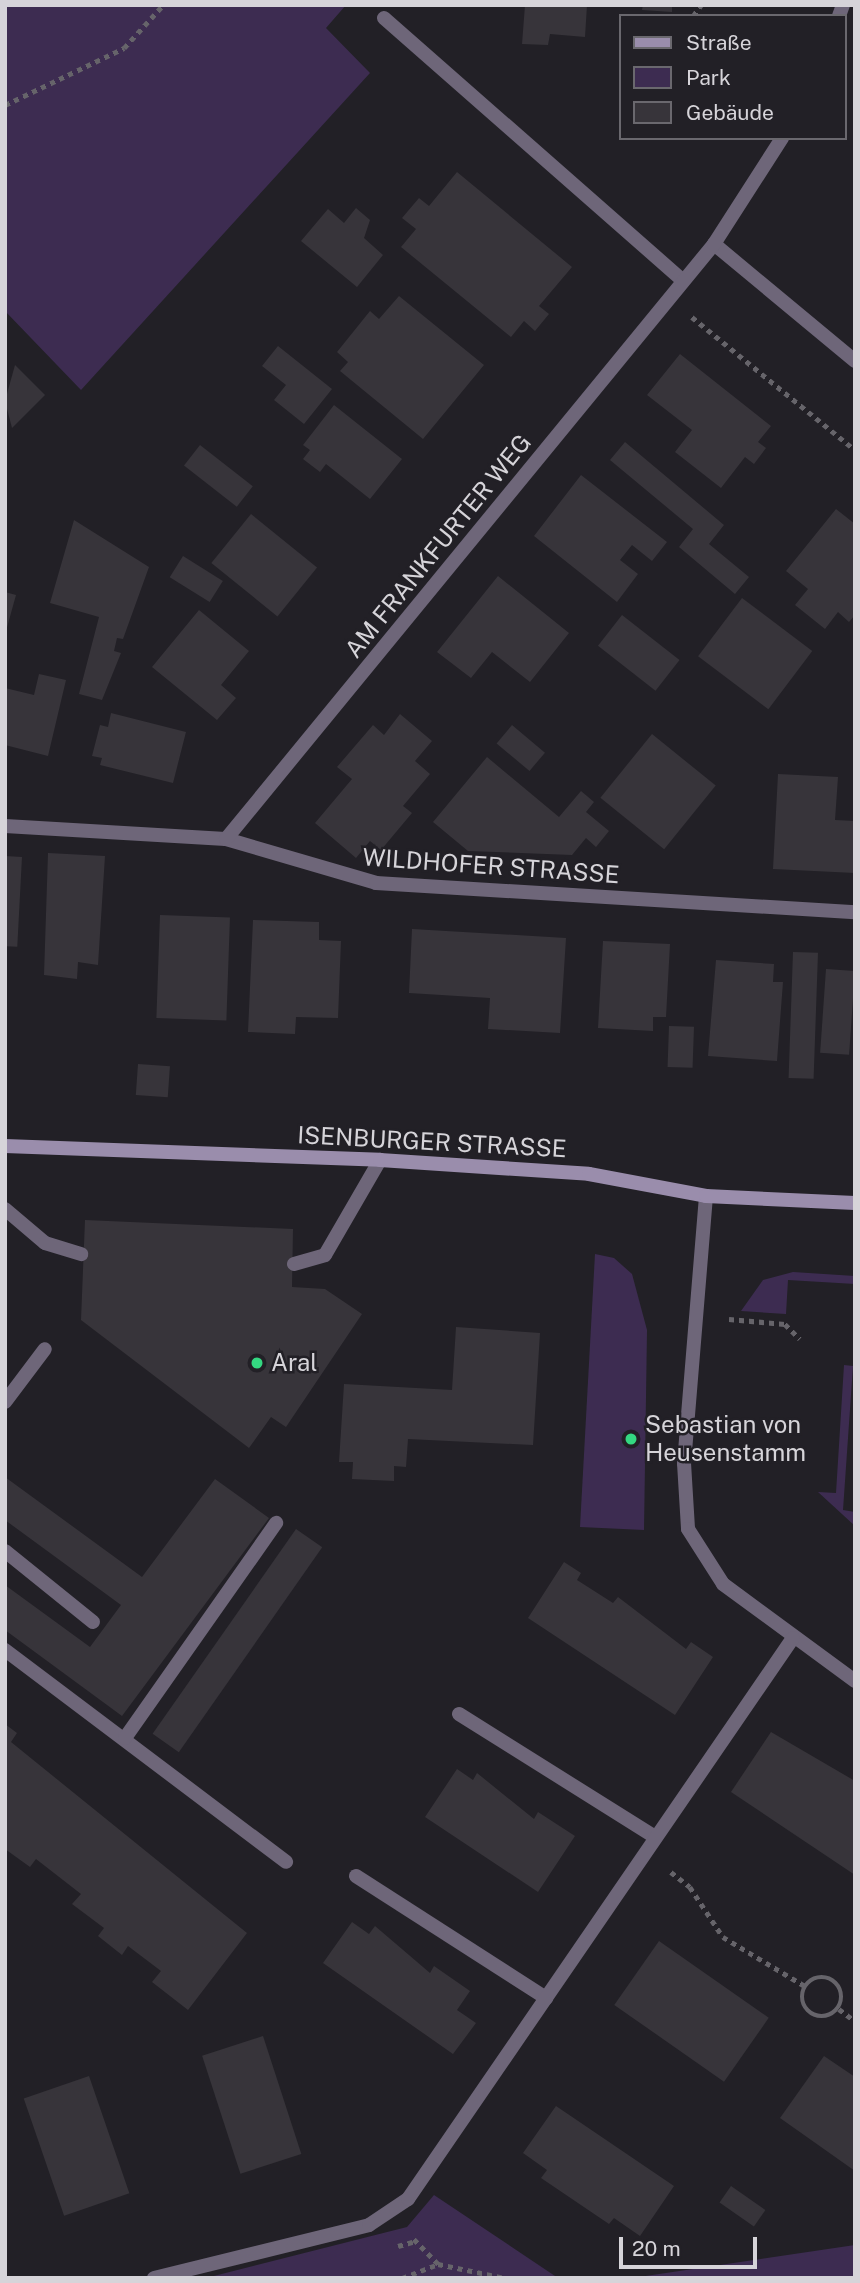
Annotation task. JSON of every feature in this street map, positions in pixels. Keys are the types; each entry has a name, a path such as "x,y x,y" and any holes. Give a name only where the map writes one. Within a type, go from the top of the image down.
{"main road":[{"name":"ISENBURGER STRASSE","path":"5,1146 380,1160 589,1174 706,1196 855,1203"}],"street":[{"path":"384,18 683,281"},
{"name":"AM FRANKFURTER WEG","path":"226,839 714,244 781,140"},
{"path":"714,244 855,361"},
{"name":"WILDHOFER STRASSE","path":"5,826 226,839 376,883 855,912"},
{"path":"294,1264 325,1255 380,1160"},
{"path":"706,1196 684,1463 688,1529 723,1584 855,1681"},
{"path":"5,1209 45,1243 81,1254"},
{"path":"5,1402 45,1349"},
{"path":"125,1738 276,1523"},
{"path":"5,1551 93,1622"},
{"path":"154,2278 387,2217 408,2199 793,1638"},
{"path":"5,1650 286,1862"},
{"path":"459,1714 655,1838"},
{"path":"356,1876 546,1998"}],"path":[{"path":"5,105 124,48 163,5"},
{"path":"670,299 855,450"},
{"path":"729,1319 785,1324 800,1339"},
{"path":"645,1852 690,1887 723,1937 805,1986"},
{"path":"813,1979 833,1980 840,1988 839,2008 811,2014 802,1996 805,1986 813,1979"},
{"path":"839,2008 855,2021"},
{"path":"387,2217 438,2263 505,2278"},
{"path":"402,2278 438,2263"}],"green space":[{"path":"5,5 346,5 326,28 370,73 81,390 5,311"},
{"path":"595,1254 614,1258 632,1274 647,1330 644,1530 580,1527"},
{"path":"793,1272 855,1276 855,1284 788,1280 786,1314 741,1311 763,1280"},
{"path":"844,1365 853,1366 843,1510 855,1512 855,1526 818,1492 836,1493"},
{"path":"434,2195 558,2278 206,2278 407,2227"},
{"path":"855,2245 855,2278 632,2278"}],"building":[{"path":"525,5 587,5 585,37 550,34 548,45 522,44"},
{"path":"643,5 672,5 672,12 642,10"},
{"path":"457,172 572,267 539,306 549,314 535,331 524,321 511,337 401,247 416,229 402,218 419,198 429,206"},
{"path":"356,208 370,220 364,238 383,255 357,287 301,241 328,209 344,223"},
{"path":"399,296 484,365 423,439 340,371 348,362 337,352 370,311 379,319"},
{"path":"278,346 332,389 304,424 274,400 286,385 262,366"},
{"path":"680,354 771,426 758,442 766,448 754,464 745,457 721,488 675,452 692,430 647,395"},
{"path":"15,365 45,395 12,428 5,401"},
{"path":"334,405 402,459 370,499 326,464 320,472 303,459 310,450 303,445"},
{"path":"625,442 724,525 709,544 749,577 735,594 679,547 693,529 610,460"},
{"path":"200,445 253,486 237,507 184,465"},
{"path":"581,475 667,542 652,561 632,545 620,560 638,574 617,602 534,536"},
{"path":"836,509 855,524 855,615 849,622 838,612 825,629 795,605 808,589 786,571"},
{"path":"251,514 317,567 277,616 211,563"},
{"path":"74,520 149,567 123,639 117,638 114,651 121,653 102,700 79,694 99,617 50,603"},
{"path":"183,556 223,581 210,602 170,577"},
{"path":"498,576 569,633 530,682 492,652 471,678 437,652"},
{"path":"5,592 16,595 6,631 5,631"},
{"path":"742,598 812,651 768,709 698,656"},
{"path":"199,610 249,651 221,685 236,698 217,720 152,667"},
{"path":"622,615 680,660 656,691 598,646"},
{"path":"39,674 66,680 48,756 5,745 5,688 34,695"},
{"path":"111,713 186,732 173,783 100,765 102,758 92,756 100,725 108,727"},
{"path":"400,714 432,741 415,761 430,774 403,806 412,813 381,850 370,841 356,858 315,823 352,779 337,767 373,725 384,735"},
{"path":"512,725 545,753 530,771 497,743"},
{"path":"652,734 716,786 664,849 600,798"},
{"path":"487,757 559,817 581,791 594,802 586,812 609,831 596,847 586,838 572,855 468,851 433,822"},
{"path":"778,774 838,777 835,820 855,821 855,873 773,869"},
{"path":"48,853 105,856 98,965 78,962 77,979 44,975"},
{"path":"5,856 22,857 17,947 5,946"},
{"path":"160,915 230,917 226,1020 156,1018"},
{"path":"253,920 319,922 319,940 341,941 338,1018 296,1017 295,1034 248,1032"},
{"path":"412,929 566,938 560,1033 488,1029 490,998 409,993"},
{"path":"603,941 670,944 666,1017 653,1017 653,1031 598,1028"},
{"path":"793,952 818,953 814,1079 789,1078"},
{"path":"716,960 774,964 773,982 783,982 777,1061 708,1056"},
{"path":"826,969 855,971 849,1055 820,1053"},
{"path":"669,1026 694,1027 693,1068 668,1067"},
{"path":"138,1064 170,1066 168,1097 136,1095"},
{"path":"85,1220 293,1229 292,1287 325,1289 362,1314 286,1427 271,1417 249,1448 81,1320"},
{"path":"456,1327 540,1333 533,1445 408,1439 406,1467 394,1466 394,1481 352,1479 353,1462 339,1462 344,1384 452,1390"},
{"path":"5,1477 142,1577 215,1479 269,1518 122,1716 5,1630 5,1585 90,1647 121,1605 5,1520"},
{"path":"296,1529 322,1547 179,1752 153,1734"},
{"path":"564,1562 581,1573 577,1580 613,1603 618,1597 686,1649 691,1642 713,1657 675,1715 528,1618"},
{"path":"5,1724 17,1733 11,1742 247,1933 188,2010 152,1982 161,1971 128,1946 122,1955 98,1936 104,1928 72,1904 81,1894 36,1859 30,1867 5,1849"},
{"path":"771,1732 855,1781 855,1875 731,1792"},
{"path":"457,1769 473,1780 477,1773 534,1819 538,1812 575,1836 538,1892 425,1817"},
{"path":"352,1922 369,1934 375,1926 430,1973 434,1966 470,1991 457,2010 476,2023 453,2054 323,1963"},
{"path":"659,1941 769,2018 724,2082 614,2005"},
{"path":"263,2036 301,2154 240,2174 202,2056"},
{"path":"824,2056 855,2077 855,2171 780,2118"},
{"path":"89,2076 129,2193 64,2216 24,2098"},
{"path":"556,2106 674,2186 640,2236 614,2218 609,2224 541,2178 547,2170 523,2153"},
{"path":"731,2186 765,2210 754,2226 720,2202"}],"place":[{"name":"Aral","path":"257,1363"},
{"name":"Sebastian von Heusenstamm","path":"631,1439"}]}
